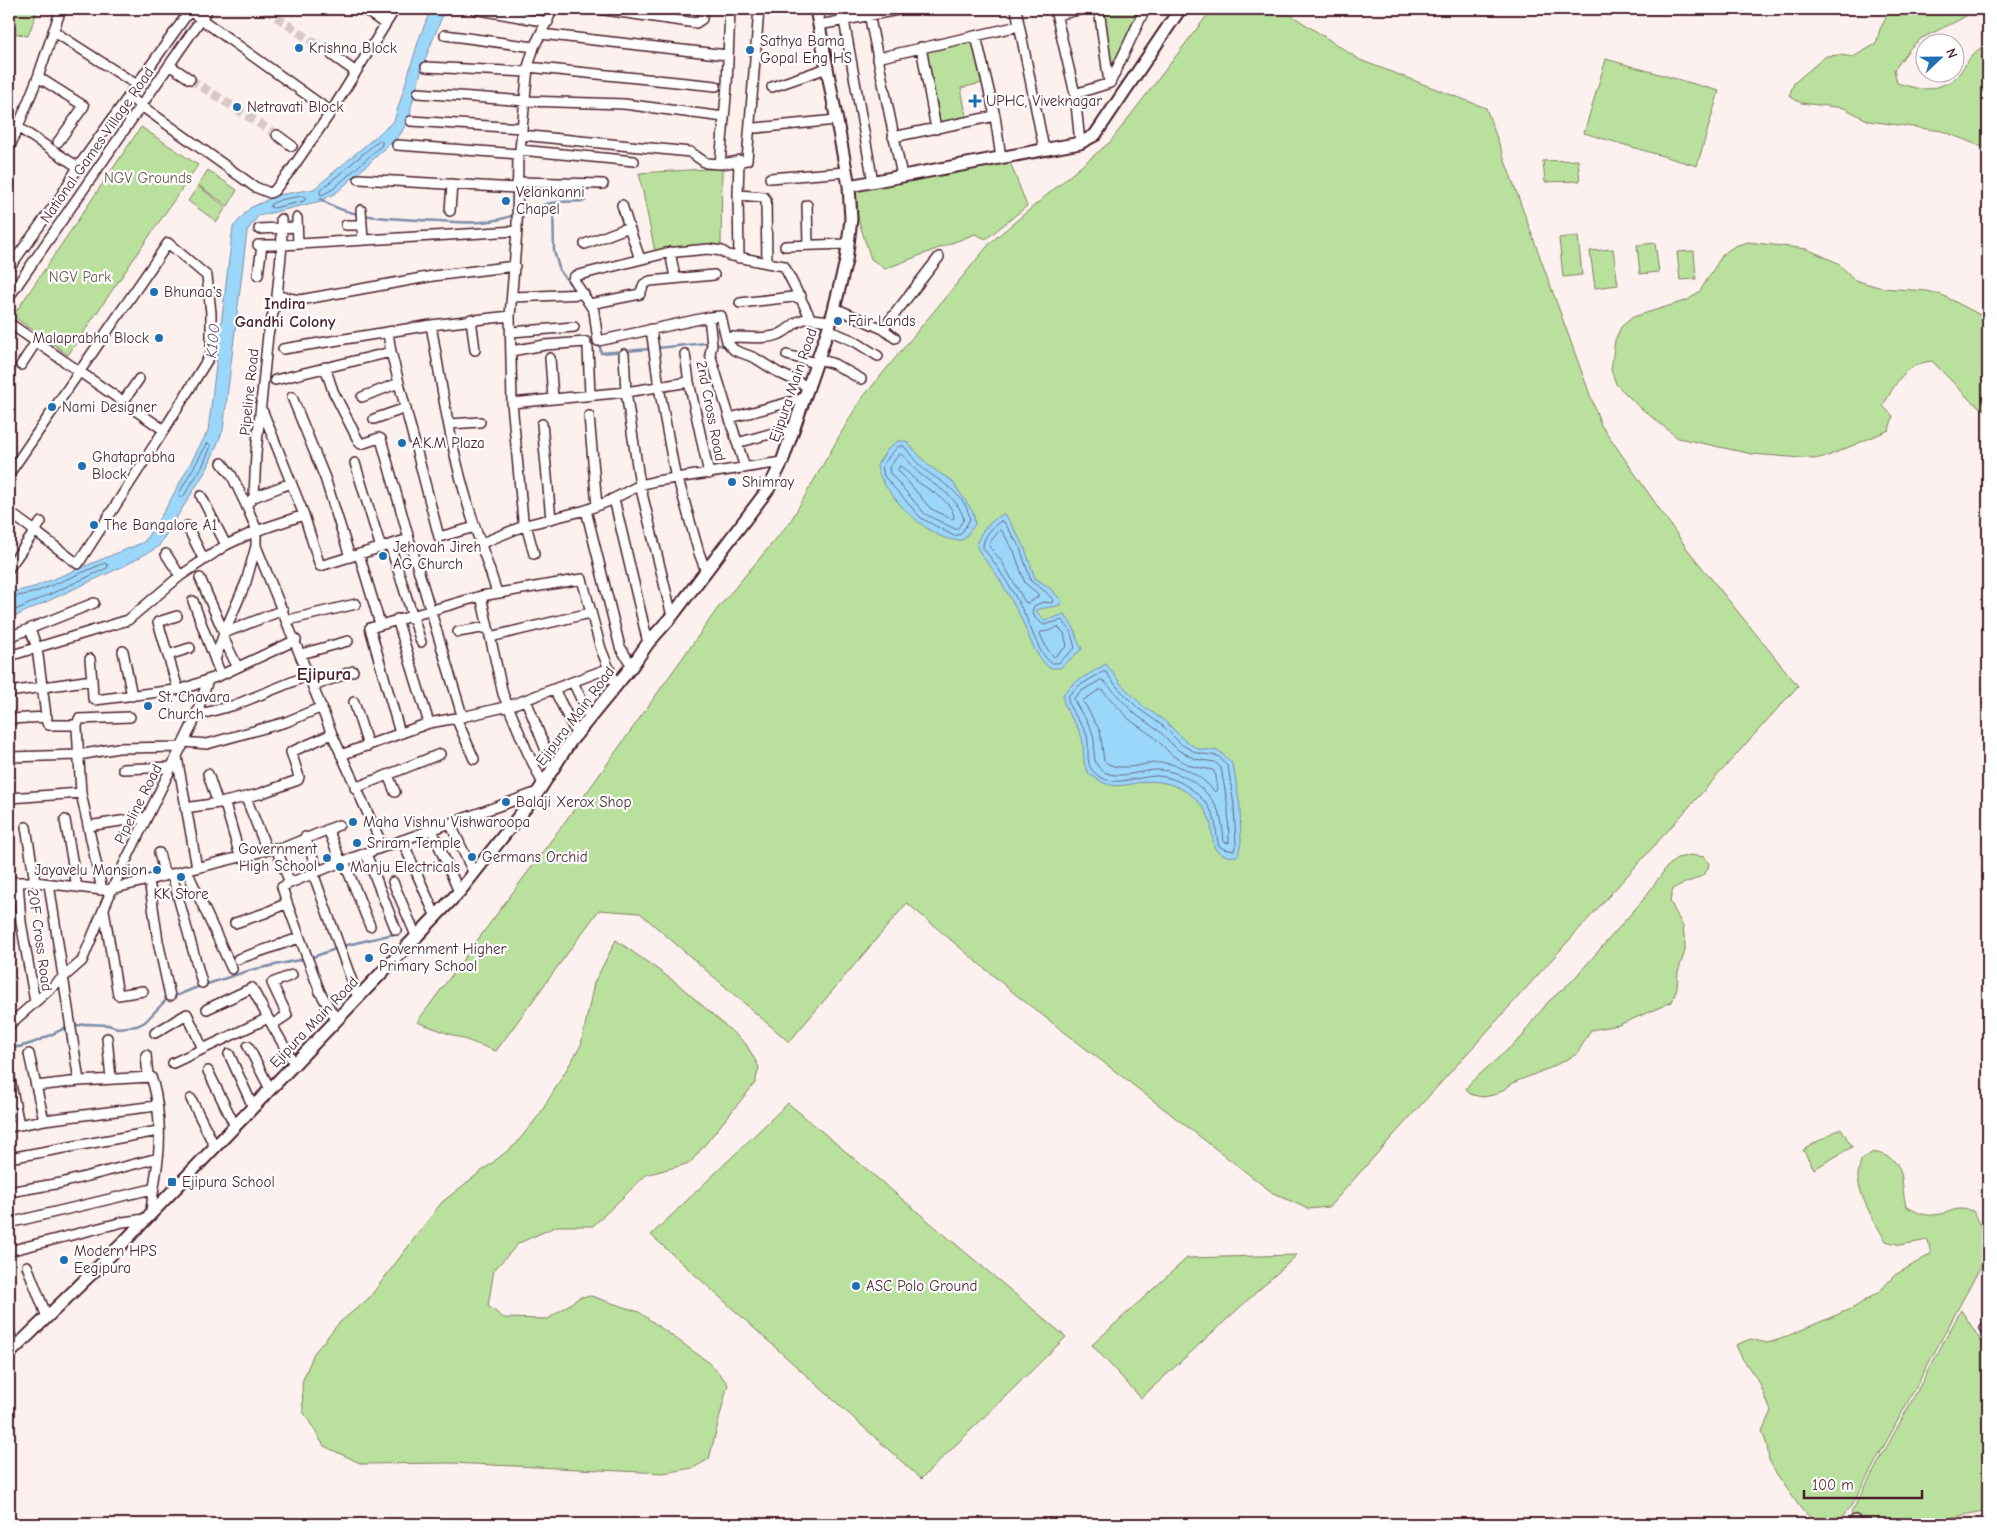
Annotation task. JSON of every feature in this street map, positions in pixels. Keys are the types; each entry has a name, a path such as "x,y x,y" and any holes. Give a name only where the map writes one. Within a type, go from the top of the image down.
{"street":[{"path":"9,149 38,77 61,9"},
{"path":"190,9 200,19 331,112"},
{"name":"National Games Village Road","path":"9,268 190,9"},
{"name":"National Games Village Road","path":"9,297 208,9"},
{"path":"364,9 385,24"},
{"path":"128,97 248,182 270,194 291,170 331,112 395,9"},
{"path":"474,9 507,11 548,22"},
{"path":"534,554 526,525 522,520 512,403 510,316 517,231 516,185 528,70 534,48 553,9"},
{"path":"598,9 696,23 702,19 703,9"},
{"path":"720,164 727,85 730,9"},
{"path":"411,121 521,131 690,152 706,163 720,164 747,160 759,9"},
{"name":"Ejipura Main Road","path":"12,1350 101,1265 459,892 541,788 576,735 632,666 648,643 672,616 769,488 782,462 795,427 835,308 851,220 846,172 816,9"},
{"path":"842,9 873,182"},
{"path":"819,25 844,20 868,12 902,9"},
{"path":"1016,9 1044,149"},
{"path":"1080,142 1075,94 1055,12 1084,9"},
{"path":"1099,9 1110,83"},
{"path":"1075,94 1110,83 1145,9"},
{"path":"848,186 1080,142 1095,135 1180,9"},
{"path":"868,12 902,176"},
{"path":"877,58 1019,26"},
{"path":"53,31 137,85"},
{"path":"541,34 727,54"},
{"path":"445,35 534,48"},
{"path":"976,36 995,116 1001,158"},
{"path":"922,47 936,129"},
{"path":"332,55 356,72"},
{"path":"169,65 190,79"},
{"path":"426,66 528,70 716,86"},
{"path":"772,86 827,68"},
{"path":"38,77 84,106 58,142"},
{"path":"418,93 624,104 724,117"},
{"path":"893,136 995,116"},
{"path":"756,128 836,120"},
{"path":"19,128 78,167"},
{"path":"277,135 292,146"},
{"path":"397,145 634,161"},
{"path":"739,160 739,258"},
{"path":"770,178 846,172"},
{"path":"359,179 452,184 603,184"},
{"path":"450,211 452,184"},
{"path":"738,195 764,197 766,199 767,262"},
{"path":"61,196 73,204"},
{"path":"622,205 640,259"},
{"path":"807,205 808,245"},
{"path":"362,210 363,240"},
{"path":"259,229 297,222 298,244"},
{"name":"Pipeline Road","path":"254,497 256,453 262,409 268,335 277,296 282,245 281,224"},
{"path":"346,225 362,225"},
{"path":"585,244 629,227"},
{"path":"258,275 260,245 517,231"},
{"path":"9,474 168,243 207,276 211,313 211,354 78,564 9,512"},
{"path":"785,246 848,244"},
{"path":"590,396 594,311 573,279 575,276 670,252 708,249 722,250 728,255 739,258 784,266 813,320 829,326 878,356"},
{"path":"670,252 675,277"},
{"path":"883,329 939,257"},
{"path":"277,296 300,300 433,276 515,266"},
{"path":"590,304 640,294 644,284 650,281 675,277 714,275"},
{"path":"513,297 584,294"},
{"path":"740,303 801,296"},
{"path":"835,308 848,312 883,329 895,338"},
{"path":"283,349 431,325 510,316"},
{"path":"511,351 545,345 591,343 709,316 721,316 727,342 734,350 756,358 807,393"},
{"path":"709,316 712,345 710,354 745,468"},
{"path":"727,342 732,337 770,336 782,333 800,319 811,318"},
{"path":"471,320 475,350"},
{"path":"9,323 164,430"},
{"path":"431,325 464,493 497,593"},
{"path":"511,332 574,327"},
{"path":"652,329 659,387 675,474 706,571"},
{"path":"388,333 391,352 439,537 475,527"},
{"path":"21,365 36,342"},
{"path":"274,380 391,352"},
{"path":"624,354 626,392 640,485 672,616"},
{"name":"2nd Cross Road","path":"685,354 689,382 709,474"},
{"path":"787,355 834,364 861,379"},
{"path":"550,358 553,398"},
{"path":"325,367 333,391 359,442 361,444 378,438 381,439 431,611 459,718 474,759"},
{"path":"123,402 139,379"},
{"path":"512,403 626,392 689,382"},
{"path":"362,397 399,383"},
{"path":"730,418 807,393"},
{"path":"292,397 380,624"},
{"path":"374,419 406,408"},
{"path":"262,409 304,515 320,566 410,540"},
{"path":"589,416 597,506"},
{"path":"449,424 480,422"},
{"path":"542,424 551,519"},
{"path":"737,443 795,427"},
{"path":"482,543 526,525 597,506 640,485 782,462"},
{"path":"215,660 246,582 256,546 256,531 246,505 232,476 222,463"},
{"path":"355,463 421,642"},
{"path":"246,505 254,497 291,483"},
{"path":"202,496 226,545"},
{"path":"612,499 615,503 648,643"},
{"path":"586,510 620,647 632,666"},
{"path":"9,656 128,620 180,576 226,545 256,531 304,515"},
{"path":"9,568 41,522"},
{"path":"187,526 204,560"},
{"path":"256,546 288,620 332,734 383,847"},
{"path":"166,554 180,576"},
{"path":"200,578 238,666"},
{"path":"400,734 370,630 371,627 481,596 582,578 590,613 616,686"},
{"path":"337,1020 320,992 282,887 315,872 541,788 497,670 481,596"},
{"path":"193,601 221,675"},
{"path":"9,637 94,603"},
{"path":"288,620 356,604"},
{"path":"224,635 283,610"},
{"path":"490,637 590,613"},
{"path":"177,616 158,622 178,690"},
{"path":"397,619 429,724"},
{"path":"458,632 487,626"},
{"path":"30,629 37,648 47,723 49,726 77,726"},
{"path":"90,659 94,698 96,700 178,690 221,675 296,640"},
{"path":"301,654 348,640"},
{"path":"168,655 190,648"},
{"path":"123,651 132,696"},
{"path":"342,755 429,724 509,706 609,668"},
{"path":"314,686 353,671"},
{"path":"197,715 243,702 309,675"},
{"path":"9,692 92,680"},
{"name":"Pipeline Road","path":"9,1025 82,961 104,910 107,889 177,758 197,715 208,680"},
{"path":"573,682 590,718"},
{"path":"554,689 576,735"},
{"path":"526,700 553,768"},
{"path":"354,702 368,746"},
{"path":"9,757 79,755 118,748 207,744 286,722 322,707"},
{"path":"9,719 47,717"},
{"path":"107,889 88,826 81,792 77,726 78,719 130,717"},
{"path":"185,808 246,798 298,780 299,776 290,752 332,734"},
{"path":"355,788 440,754"},
{"path":"177,758 197,868"},
{"path":"123,768 172,767"},
{"path":"208,774 222,803 240,856"},
{"path":"388,775 395,792"},
{"path":"9,798 81,792"},
{"path":"246,798 267,850"},
{"path":"88,826 146,817"},
{"path":"65,820 77,887"},
{"path":"450,823 474,874"},
{"path":"13,882 35,882 107,889 168,876 275,848 278,850 339,825"},
{"path":"26,827 35,882"},
{"path":"328,829 370,926"},
{"path":"432,830 459,892"},
{"path":"306,838 315,872 358,998"},
{"path":"402,840 436,917"},
{"path":"278,850 290,883"},
{"path":"159,852 202,983"},
{"path":"366,854 396,930"},
{"path":"187,871 232,969"},
{"path":"149,880 158,940 170,996"},
{"name":"20F Cross Road","path":"13,882 22,922 35,1002"},
{"path":"393,882 416,938"},
{"path":"49,884 79,1081"},
{"path":"235,923 287,903"},
{"path":"104,910 118,995 143,991"},
{"path":"238,959 299,938"},
{"path":"173,1063 287,1015 272,983 292,975"},
{"path":"207,1009 252,988 295,1065"},
{"path":"155,1033 187,1014 203,1049"},
{"path":"106,1038 111,1079"},
{"path":"248,1046 270,1090"},
{"path":"29,1054 44,1120"},
{"path":"229,1054 253,1107"},
{"path":"9,1251 148,1216 158,1158 158,1131 152,1079 148,1076 146,1055"},
{"path":"208,1071 234,1126"},
{"path":"9,1074 19,1125"},
{"path":"36,1086 148,1076"},
{"path":"191,1099 215,1147"},
{"path":"9,1127 44,1120 156,1106"},
{"path":"9,1158 158,1131"},
{"path":"9,1192 61,1183 158,1158"},
{"path":"9,1222 152,1188"},
{"path":"26,1266 47,1317"},
{"path":"9,1332 12,1350"}],"green space":[{"path":"9,9 38,9 28,36 9,32"},
{"path":"1102,9 1142,9 1111,71"},
{"path":"1212,9 1282,9 1360,60 1486,108 1601,425 1688,550 1798,686 1329,1207 1308,1209 1273,1193 1015,994 907,903 789,1042 640,913 599,910 496,1051 417,1022 595,781 718,608 790,522 859,402 991,242 1110,142"},
{"path":"1891,9 1978,9 1934,32 1914,32 1914,45 1894,70 1897,83 1915,88 1928,89 1948,82 1964,82 1964,67 1977,51 1988,46 1988,149 1942,131 1869,121 1844,108 1801,103 1789,96 1794,83 1826,56 1840,55 1853,57 1876,44 1880,29"},
{"path":"973,40 982,83 961,88 967,120 941,125 926,49"},
{"path":"1606,59 1719,91 1697,166 1584,133"},
{"name":"NGV Park","path":"141,127 198,165 68,355 13,316"},
{"path":"1578,160 1580,181 1545,182 1543,161"},
{"path":"1010,162 1027,206 986,239 975,234 885,269 871,259 858,219 856,191"},
{"path":"722,168 721,246 655,252 639,173"},
{"path":"208,170 237,190 228,206 198,185"},
{"path":"198,186 226,207 217,222 188,201"},
{"path":"1578,236 1582,275 1563,277 1559,238"},
{"path":"1748,242 1807,249 1838,263 1855,280 1882,288 1927,291 1942,295 1988,319 1988,412 1972,402 1932,361 1914,366 1908,370 1892,390 1883,406 1893,416 1889,430 1828,456 1814,459 1752,454 1678,438 1637,405 1616,384 1611,370 1615,340 1621,327 1633,317 1688,300 1700,291 1723,254 1735,246"},
{"path":"1655,243 1659,272 1640,274 1637,245"},
{"path":"1613,249 1618,285 1595,288 1590,251"},
{"path":"1694,251 1696,279 1680,280 1677,252"},
{"path":"1691,855 1705,857 1709,864 1707,870 1700,877 1673,889 1670,901 1683,927 1685,951 1678,972 1677,988 1672,1002 1619,1025 1591,1030 1577,1054 1550,1068 1515,1082 1497,1094 1484,1097 1470,1094 1466,1089 1470,1083 1523,1036 1527,1028 1549,1001 1572,981 1643,900 1666,868 1677,858"},
{"path":"616,940 678,984 746,1044 759,1067 755,1083 690,1163 646,1175 593,1226 557,1226 519,1243 494,1270 488,1306 504,1318 548,1319 580,1297 591,1296 639,1312 711,1364 728,1384 709,1459 693,1468 663,1473 451,1463 362,1464 324,1446 303,1411 302,1382 314,1353 339,1323 369,1298 442,1202 515,1145 540,1114 581,1045 594,983"},
{"name":"ASC Polo Ground","path":"788,1103 1066,1337 921,1479 651,1235"},
{"path":"1841,1128 1852,1147 1814,1169 1803,1150"},
{"path":"1873,1152 1884,1155 1897,1165 1902,1179 1906,1206 1909,1208 1926,1215 1939,1214 1956,1209 1973,1211 1984,1235 1987,1249 1982,1264 1855,1500 1837,1521 1818,1524 1802,1510 1769,1460 1767,1445 1762,1431 1771,1411 1759,1382 1742,1358 1736,1345 1750,1339 1767,1343 1778,1340 1855,1307 1879,1292 1895,1275 1931,1254 1928,1240 1900,1245 1886,1241 1877,1227 1864,1201 1858,1176 1861,1160"},
{"path":"1297,1255 1141,1398 1092,1345 1187,1258"},
{"path":"1961,1310 1988,1352 1988,1510 1939,1520 1906,1524 1889,1525 1856,1522 1851,1513"}],"water":[{"name":"K100","path":"431,9 445,9 424,62 410,116 400,135 336,193 321,201 258,216 247,231 223,430 207,469 158,547 128,564 9,619 9,593 34,587 144,542 166,508 208,431 233,227 250,208 278,195 314,189 394,121 419,39"},
{"path":"898,441 906,441 929,466 952,481 973,512 975,524 964,539 953,540 940,536 925,527 911,516 887,489 877,465 887,450"},
{"path":"1004,514 1024,546 1035,578 1050,588 1061,600 1061,604 1058,606 1042,608 1036,611 1045,621 1064,614 1074,628 1082,649 1060,668 1049,668 1039,657 1013,603 978,548 978,540 983,531 995,519"},
{"path":"1106,664 1121,684 1143,706 1166,722 1185,741 1198,749 1219,751 1231,762 1240,806 1241,843 1238,855 1226,856 1215,849 1210,821 1206,812 1192,796 1180,788 1167,783 1152,781 1112,785 1089,773 1084,760 1082,738 1065,706 1063,694 1074,683"}],"waterway":[{"path":"321,199 332,206 362,215 394,219 468,222 503,219 552,203 585,201"},
{"path":"553,204 554,251 560,271 574,289"},
{"path":"657,348 706,343"},
{"path":"719,345 727,347"},
{"path":"600,347 601,353 650,349"},
{"path":"343,946 402,932"},
{"path":"310,958 338,948"},
{"path":"73,1026 87,1024 108,1025 118,1028 137,1026 145,1022 166,1000 195,988 251,970 304,959"},
{"path":"9,1048 32,1043 67,1027"}],"tunnel":[{"path":"265,9 332,55"},
{"path":"190,79 277,135"}],"place":[{"name":"Krishna Block","path":"299,48"},
{"name":"Sathya Bama Gopal Eng HS","path":"750,50"},
{"name":"UPHC, Viveknagar","path":"975,101"},
{"name":"Netravati Block","path":"237,107"},
{"name":"Velankanni Chapel","path":"506,201"},
{"name":"Bhunaa's","path":"154,292"},
{"name":"Fair Lands","path":"838,321"},
{"name":"Malaprabha Block","path":"159,338"},
{"name":"Nami Designer","path":"52,407"},
{"name":"A.K.M Plaza","path":"402,443"},
{"name":"Ghataprabha Block","path":"82,466"},
{"name":"Shimray","path":"732,482"},
{"name":"The Bangalore A1","path":"94,525"},
{"name":"Jehovah Jireh AG Church","path":"383,556"},
{"name":"St. Chavara Church","path":"148,706"},
{"name":"Balaji Xerox Shop","path":"506,802"},
{"name":"Maha Vishnu Vishwaroopa","path":"353,822"},
{"name":"Sriram Temple","path":"357,843"},
{"name":"Germans Orchid","path":"472,857"},
{"name":"Government High School","path":"327,858"},
{"name":"Manju Electricals","path":"340,867"},
{"name":"Jayavelu Mansion","path":"157,870"},
{"name":"KK Store","path":"181,877"},
{"name":"Government Higher Primary School","path":"369,958"},
{"name":"Ejipura School","path":"172,1182"},
{"name":"Modern HPS Eegipura","path":"64,1260"},
{"name":"ASC Polo Ground","path":"856,1286"}],"district":[{"name":"Indira Gandhi Colony","path":"285,313"},
{"name":"Ejipura","path":"324,674"}],"park label":[{"name":"NGV Grounds","path":"148,178"}]}
